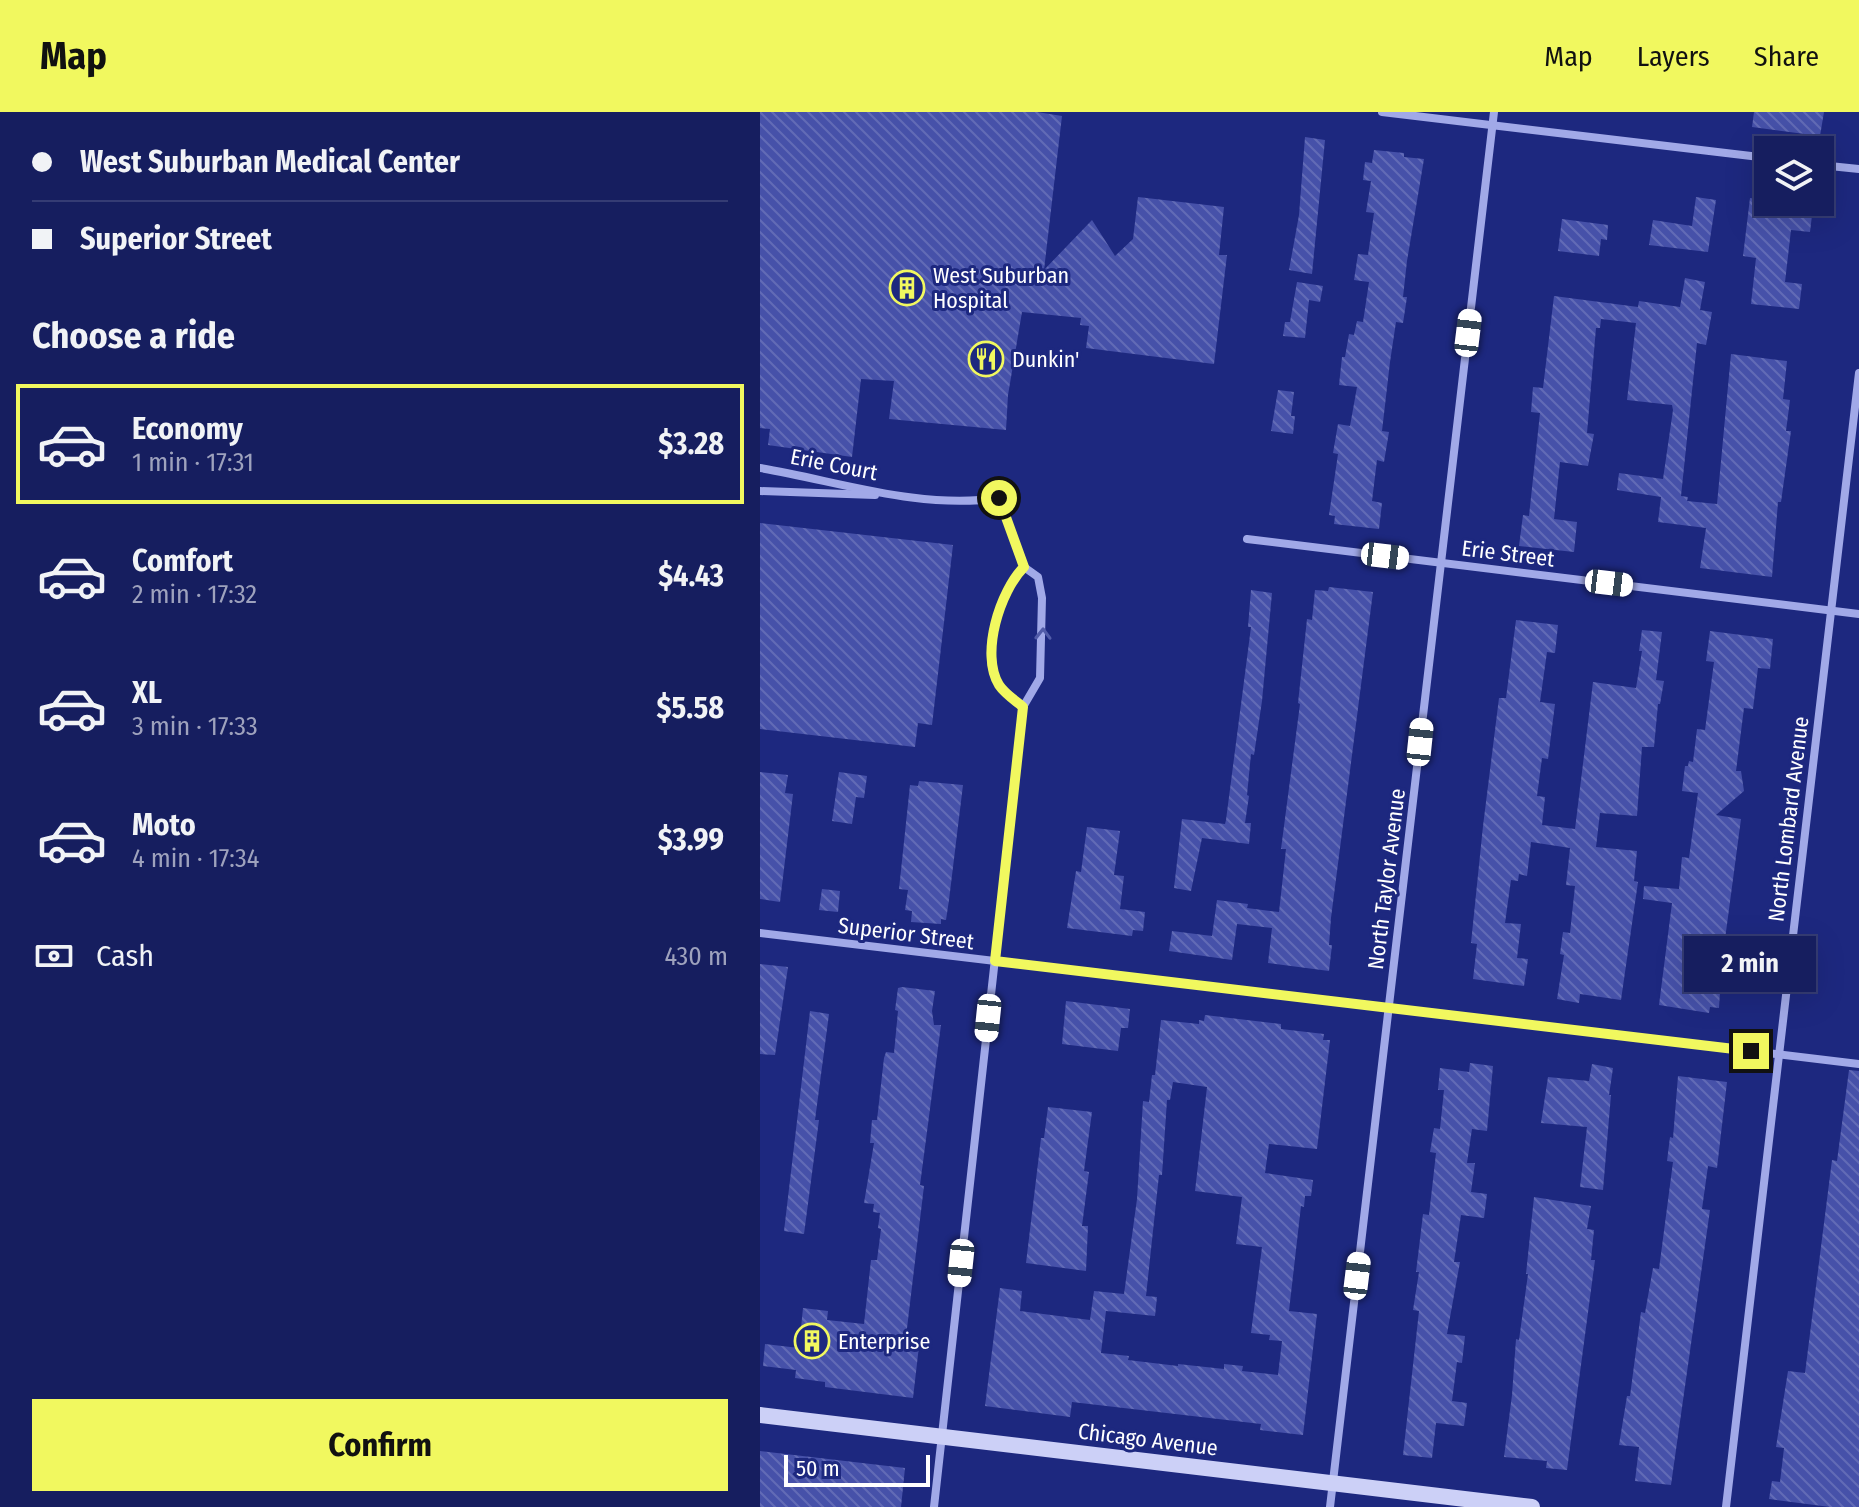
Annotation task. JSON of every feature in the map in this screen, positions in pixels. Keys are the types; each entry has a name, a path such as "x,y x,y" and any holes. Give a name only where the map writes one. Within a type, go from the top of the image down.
{"main road":[{"name":"Chicago Avenue","path":"760,1415 1532,1507"}],"street":[{"path":"1382,112 1754,156"},
{"name":"North Taylor Avenue","path":"1330,1507 1494,112"},
{"path":"1834,166 1859,169"},
{"name":"North Lombard Avenue","path":"1726,1507 1859,373"},
{"name":"Erie Court","path":"760,468 952,502 999,498 1024,567"},
{"name":"Erie Court","path":"760,491 900,495"},
{"name":"Erie Street","path":"1247,539 1859,614"},
{"path":"934,1507 1023,707 1040,678 1042,598 1038,577 1024,567 1011,580 1003,596 991,663 1000,686 1023,707"},
{"name":"Superior Street","path":"760,933 1859,1064"}],"building":[{"name":"West Suburban Hospital","path":"760,112 1037,112 1062,116 1044,270 1092,220 1115,256 1133,239 1138,197 1224,207 1219,255 1227,255 1214,364 1086,348 1089,326 1080,325 1081,318 1022,312 1008,395 1006,430 889,419 894,381 861,379 852,457 768,445 770,429 760,428"},
{"path":"1754,112 1824,112 1820,136 1752,127"},
{"path":"1305,137 1325,140 1312,274 1289,270 1299,215"},
{"path":"1374,150 1424,159 1407,261 1403,323 1396,322 1390,362 1382,431 1389,432 1384,462 1377,460 1372,501 1382,503 1379,529 1334,524 1335,516 1329,515 1338,454 1333,453 1338,424 1350,426 1357,387 1339,385 1342,357 1345,357 1349,334 1354,335 1357,321 1363,322 1369,282 1354,280 1358,254 1368,255 1374,213 1366,212 1371,181 1363,180 1365,162 1372,163"},
{"path":"1696,197 1716,200 1708,252 1649,245 1653,220 1692,226"},
{"path":"1750,198 1754,199 1754,216 1812,216 1810,232 1791,230 1785,282 1802,284 1799,309 1751,304 1756,258 1743,256"},
{"path":"1562,219 1608,225 1607,240 1601,239 1599,256 1558,251"},
{"path":"1685,278 1705,282 1700,310 1712,312 1706,345 1697,343 1681,496 1688,497 1687,501 1717,504 1731,354 1787,361 1783,399 1790,400 1786,431 1791,431 1781,502 1778,502 1772,577 1700,568 1706,528 1658,522 1661,497 1617,490 1619,473 1663,479 1673,410 1672,405 1627,400 1636,323 1601,319 1600,328 1596,328 1587,433 1594,434 1588,466 1560,462 1554,519 1577,522 1574,552 1519,546 1523,515 1529,516 1540,413 1531,412 1533,387 1543,388 1554,296 1638,307 1639,301 1680,307"},
{"path":"1297,282 1323,286 1320,302 1309,300 1305,338 1283,336 1285,322 1290,322"},
{"path":"1278,390 1294,392 1291,416 1295,416 1293,434 1271,431"},
{"path":"760,523 953,545 932,725 918,723 915,747 760,729"},
{"path":"1329,587 1373,592 1331,918 1329,971 1268,963 1272,928 1237,924 1232,960 1169,951 1172,931 1212,936 1217,900 1279,912 1286,849 1281,849 1300,704 1307,619 1312,620 1315,590 1328,591"},
{"path":"1251,590 1272,593 1262,701 1254,755 1251,754 1247,795 1245,823 1251,823 1249,844 1202,838 1191,891 1174,888 1182,819 1225,824 1251,627 1248,627"},
{"path":"1516,620 1558,625 1555,653 1547,652 1540,702 1555,704 1548,759 1542,758 1537,796 1545,797 1542,825 1575,829 1593,682 1636,688 1642,630 1662,632 1656,680 1664,681 1658,704 1654,747 1642,747 1637,816 1600,813 1596,847 1637,851 1634,881 1638,882 1621,1000 1580,994 1579,1003 1557,999 1564,955 1560,954 1563,932 1570,933 1575,886 1566,885 1570,848 1531,842 1527,876 1519,874 1518,881 1511,880 1505,923 1521,924 1517,958 1528,959 1524,986 1473,979 1477,944 1471,943 1483,826 1499,698 1506,698"},
{"path":"1710,631 1773,639 1770,669 1758,668 1753,709 1744,708 1736,771 1741,771 1744,791 1716,815 1741,819 1718,992 1719,1008 1710,1007 1709,1013 1659,1005 1672,903 1643,899 1644,886 1679,889 1682,857 1689,858 1698,793 1682,791 1685,766 1689,761 1693,762 1697,729 1705,730 1714,662 1706,661"},
{"path":"760,772 788,775 785,793 793,794 780,902 760,899"},
{"path":"839,772 867,776 864,798 856,797 852,824 832,821"},
{"path":"919,781 963,785 946,920 941,919 941,924 911,922 912,911 905,910 908,890 899,889 910,785 918,786"},
{"path":"1087,827 1120,831 1114,875 1124,876 1120,909 1145,912 1143,931 1133,930 1132,936 1067,928 1076,871 1081,872"},
{"path":"822,889 840,891 838,912 819,910"},
{"path":"760,964 788,967 775,1055 760,1054"},
{"path":"898,988 935,991 932,1011 934,1025 941,1025 920,1185 924,1186 905,1345 919,1346 913,1398 825,1387 825,1382 795,1378 796,1370 763,1366 765,1344 799,1348 803,1308 828,1311 827,1320 864,1324 871,1260 877,1260 881,1229 878,1228 880,1213 873,1212 874,1204 864,1203 874,1143 870,1143 872,1120 877,1120 884,1058 886,1052 894,1053 898,1011 895,1010"},
{"path":"1066,1001 1130,1009 1128,1028 1121,1028 1118,1051 1062,1044"},
{"path":"810,1011 829,1014 804,1234 784,1231"},
{"path":"1205,1015 1281,1024 1281,1029 1324,1034 1323,1040 1330,1040 1317,1149 1269,1144 1265,1173 1313,1180 1311,1196 1305,1196 1304,1207 1301,1206 1289,1311 1317,1314 1303,1435 1260,1430 1261,1424 1072,1402 1070,1417 985,1406 1000,1288 1022,1291 1020,1311 1090,1320 1094,1291 1124,1294 1137,1199 1143,1101 1149,1102 1152,1075 1155,1075 1161,1020 1199,1024 1199,1020 1204,1021","holes":["1173,1082 1207,1087 1195,1191 1242,1197 1236,1244 1262,1247 1251,1333 1270,1335 1269,1340 1282,1341 1278,1375 1242,1371 1243,1366 1224,1364 1224,1369 1178,1366 1128,1360 1129,1356 1101,1353 1106,1311 1155,1316 1157,1297 1146,1296 1159,1175 1162,1175 1167,1100 1170,1100"]},
{"path":"1470,1063 1493,1066 1487,1131 1472,1129 1467,1163 1475,1163 1471,1192 1487,1194 1484,1218 1461,1215 1454,1262 1460,1262 1447,1334 1465,1336 1462,1363 1457,1362 1452,1401 1467,1403 1464,1426 1436,1423 1432,1458 1403,1455 1419,1311 1413,1310 1419,1272 1416,1272 1423,1214 1429,1215 1436,1153 1430,1152 1434,1128 1440,1129 1444,1090 1438,1090 1440,1068 1469,1072"},
{"path":"1592,1064 1613,1068 1603,1190 1580,1187 1587,1127 1541,1123 1548,1077 1589,1081"},
{"path":"1849,1070 1859,1071 1859,1507 1830,1507 1769,1499 1772,1481 1780,1482 1784,1448 1776,1447 1788,1371 1805,1373 1832,1160 1837,1161"},
{"path":"1678,1076 1727,1082 1717,1168 1708,1166 1702,1209 1710,1210 1671,1485 1635,1481 1639,1447 1619,1445 1627,1396 1630,1396 1641,1312 1645,1313 1653,1268 1659,1269 1673,1162 1667,1161 1670,1137 1673,1138"},
{"path":"1048,1107 1092,1112 1084,1171 1089,1172 1082,1226 1088,1226 1086,1271 1026,1263 1041,1138 1044,1138"},
{"path":"1534,1197 1591,1206 1587,1229 1594,1230 1591,1260 1595,1260 1567,1470 1546,1468 1547,1461 1504,1457 1516,1339 1519,1340 1528,1274"},
{"path":"760,1451 905,1468 901,1507 760,1507"}],"place":[{"name":"West Suburban Hospital","path":"907,288"},
{"name":"Dunkin'","path":"986,359"},
{"name":"Enterprise","path":"812,1341"}],"route":[{"path":"999,498 1024,567 1011,580 1003,596 991,663 1000,686 1023,707 995,961 1751,1051"}]}
